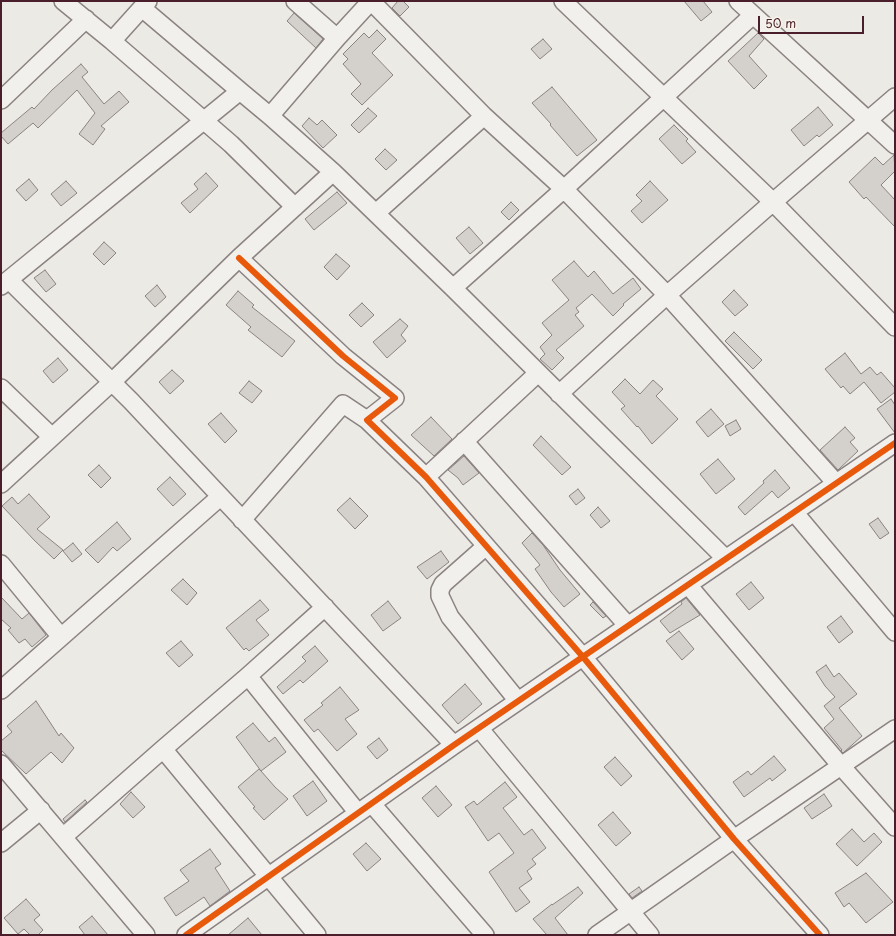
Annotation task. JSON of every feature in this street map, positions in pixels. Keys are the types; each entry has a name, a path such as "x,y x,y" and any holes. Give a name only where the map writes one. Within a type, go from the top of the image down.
{"street":[{"path":"63,1 204,120 231,144 295,207"},
{"path":"295,1 337,38"},
{"path":"270,116 371,1 484,116 564,189 667,296 836,483"},
{"path":"563,1 773,202 895,327"},
{"path":"738,1 895,145"},
{"path":"112,41 145,5 240,91 333,172 376,213 726,559"},
{"path":"453,288 564,189 753,15"},
{"path":"1,100 86,19"},
{"path":"240,91 5,283 131,401 454,746"},
{"path":"559,394 773,202 895,98"},
{"path":"376,213 484,116"},
{"path":"1,484 112,382 239,258 333,172"},
{"path":"239,258 343,356 395,398 366,420"},
{"path":"426,477 538,373"},
{"path":"1,388 52,438"},
{"path":"242,520 343,404 366,420 426,477 583,657 734,839 820,935"},
{"path":"464,441 628,626"},
{"path":"186,935 479,728 895,443"},
{"path":"1,690 220,497"},
{"path":"794,512 895,632"},
{"path":"486,546 443,584 440,590 440,596 450,617 518,701"},
{"path":"1,564 61,637"},
{"path":"688,585 841,766 895,827"},
{"path":"63,837 325,607"},
{"path":"248,676 358,813"},
{"path":"479,728 650,935"},
{"path":"597,935 895,729"},
{"path":"163,749 317,935"},
{"path":"1,764 146,935"},
{"path":"372,804 485,935"},
{"path":"1,843 40,810"}],"building":[{"path":"398,1 403,1 409,7 400,16 392,8"},
{"path":"684,1 703,1 712,12 701,21"},
{"path":"294,13 323,39 316,48 287,21"},
{"path":"377,30 386,39 372,53 393,75 362,105 351,94 361,84 343,64 348,59 343,54 364,33 369,38"},
{"path":"758,33 764,39 749,56 767,76 754,89 728,61"},
{"path":"543,39 552,49 540,59 531,49"},
{"path":"81,64 88,72 82,77 104,104 119,91 129,102 101,126 105,129 93,145 79,134 95,113 77,90 38,128 33,123 8,144 1,136 1,133 32,107 34,109 52,90"},
{"path":"552,87 597,140 577,156 532,103"},
{"path":"818,107 833,125 819,137 817,135 804,146 791,130"},
{"path":"368,108 377,116 359,133 351,125"},
{"path":"309,118 317,125 322,120 337,135 323,148 302,126"},
{"path":"674,125 688,139 686,141 696,152 682,164 659,139"},
{"path":"385,149 397,160 386,170 375,159"},
{"path":"894,155 895,171 881,185 895,200 895,227 866,197 864,199 849,182 875,157 883,165"},
{"path":"206,173 218,186 190,213 181,203 198,189 194,184"},
{"path":"29,179 38,190 26,201 16,190"},
{"path":"66,181 77,193 61,206 51,194"},
{"path":"650,181 668,200 642,223 631,211 642,201 636,195"},
{"path":"337,192 347,203 314,230 305,219"},
{"path":"511,202 519,210 509,220 501,212"},
{"path":"469,227 483,243 470,254 456,238"},
{"path":"104,242 116,253 104,265 93,254"},
{"path":"336,254 350,266 337,280 324,267"},
{"path":"574,261 588,277 594,271 613,294 633,278 641,289 623,304 624,305 613,316 592,294 576,308 579,312 575,315 584,326 556,350 564,358 552,370 540,359 545,354 540,347 552,335 542,323 569,300 552,280"},
{"path":"45,270 56,284 46,292 34,278"},
{"path":"157,285 166,297 155,307 145,296"},
{"path":"734,290 748,305 735,316 722,302"},
{"path":"238,291 254,305 252,307 295,341 282,357 248,330 251,327 226,305"},
{"path":"362,303 374,315 361,327 349,315"},
{"path":"400,319 408,326 401,335 406,341 387,358 373,342"},
{"path":"734,332 762,360 753,369 725,341"},
{"path":"845,353 861,374 870,367 877,375 881,372 895,388 895,392 881,403 864,382 850,394 843,386 841,388 825,369"},
{"path":"58,358 68,370 53,383 43,371"},
{"path":"172,370 184,381 170,394 159,382"},
{"path":"625,379 640,394 653,380 663,389 656,396 678,419 652,444 638,426 637,427 621,409 625,406 612,392"},
{"path":"249,381 262,391 252,403 239,393"},
{"path":"891,399 895,405 895,433 877,409"},
{"path":"711,409 724,424 708,437 696,422"},
{"path":"221,413 237,431 225,443 208,424"},
{"path":"431,417 452,439 434,456 411,435"},
{"path":"736,420 741,429 730,436 725,426"},
{"path":"845,427 855,438 850,442 858,451 838,470 820,450"},
{"path":"541,436 571,467 562,475 533,445"},
{"path":"464,456 479,473 463,485 458,478 448,470"},
{"path":"718,459 735,479 716,494 700,474"},
{"path":"99,465 111,478 101,488 88,475"},
{"path":"775,470 790,488 778,498 772,491 745,515 738,507 764,483 763,481"},
{"path":"170,477 186,494 173,506 157,489"},
{"path":"578,489 585,498 576,505 569,496"},
{"path":"29,494 50,517 37,529 63,550 54,559 2,506 12,497 18,504"},
{"path":"350,498 368,516 355,529 337,510"},
{"path":"598,507 610,521 601,528 590,515"},
{"path":"878,518 889,533 880,539 869,524"},
{"path":"117,522 131,539 117,551 113,547 98,563 85,550"},
{"path":"532,533 543,545 560,570 580,594 564,607 551,592 535,569 540,565 522,543"},
{"path":"73,543 82,554 72,562 63,551"},
{"path":"441,551 449,562 427,579 417,567"},
{"path":"183,579 197,593 187,605 171,590"},
{"path":"751,582 764,598 749,610 736,594"},
{"path":"1,597 22,619 29,613 46,635 32,647 25,639 19,643 8,630 11,628 1,619"},
{"path":"686,598 700,615 670,633 660,621 682,604 681,602"},
{"path":"260,600 269,610 256,620 269,635 249,651 246,648 244,650 226,628"},
{"path":"388,601 401,618 383,631 371,615"},
{"path":"593,602 606,616 603,618 590,605"},
{"path":"841,616 853,632 839,643 827,627"},
{"path":"679,631 694,649 682,660 666,641"},
{"path":"181,641 193,655 179,667 166,653"},
{"path":"315,646 328,661 303,683 300,680 283,694 277,687 306,661 302,657"},
{"path":"826,665 834,677 839,673 857,694 839,708 862,736 843,753 824,728 834,719 824,706 835,697 825,686 816,672"},
{"path":"465,684 482,704 458,724 442,705"},
{"path":"340,687 359,710 345,719 357,734 337,751 318,729 314,732 304,720 323,705 321,703"},
{"path":"36,701 59,736 61,733 74,748 62,763 51,752 26,774 1,750 1,741 12,732 7,726"},
{"path":"253,723 269,742 275,737 286,752 261,771 236,737"},
{"path":"379,738 388,750 377,759 367,747"},
{"path":"774,756 786,770 772,781 770,778 744,797 733,782 748,771 751,775"},
{"path":"615,757 632,776 621,786 604,767"},
{"path":"259,769 288,799 264,820 253,808 255,807 238,787"},
{"path":"313,781 327,801 307,816 293,796"},
{"path":"505,782 517,797 503,808 524,835 532,829 546,848 532,859 536,864 527,871 532,879 519,888 530,902 516,912 489,872 514,853 499,833 488,841 465,807 474,801 477,805"},
{"path":"436,786 452,805 438,817 422,798"},
{"path":"131,792 145,807 133,818 120,804"},
{"path":"824,794 832,806 812,819 804,808"},
{"path":"85,800 87,802 65,822 63,819"},
{"path":"613,812 631,833 616,846 598,825"},
{"path":"852,829 864,842 874,833 882,842 857,866 836,844"},
{"path":"366,843 381,859 367,871 353,854"},
{"path":"210,849 221,864 215,868 230,891 210,906 204,897 176,916 164,898 189,881 180,870"},
{"path":"866,873 893,902 866,923 849,903 844,907 835,893"},
{"path":"578,887 583,893 555,918 568,935 547,935 533,919 552,904"},
{"path":"639,887 642,891 632,898 629,894"},
{"path":"26,899 40,915 34,920 43,930 38,935 30,935 24,929 18,934 4,918"},
{"path":"92,916 108,935 85,935 79,927"},
{"path":"248,918 262,935 228,935"}],"cycle path":[{"path":"239,258 343,356 395,398 367,420 426,477 583,657 734,839 820,935"},
{"path":"186,935 454,745 895,443"}]}
